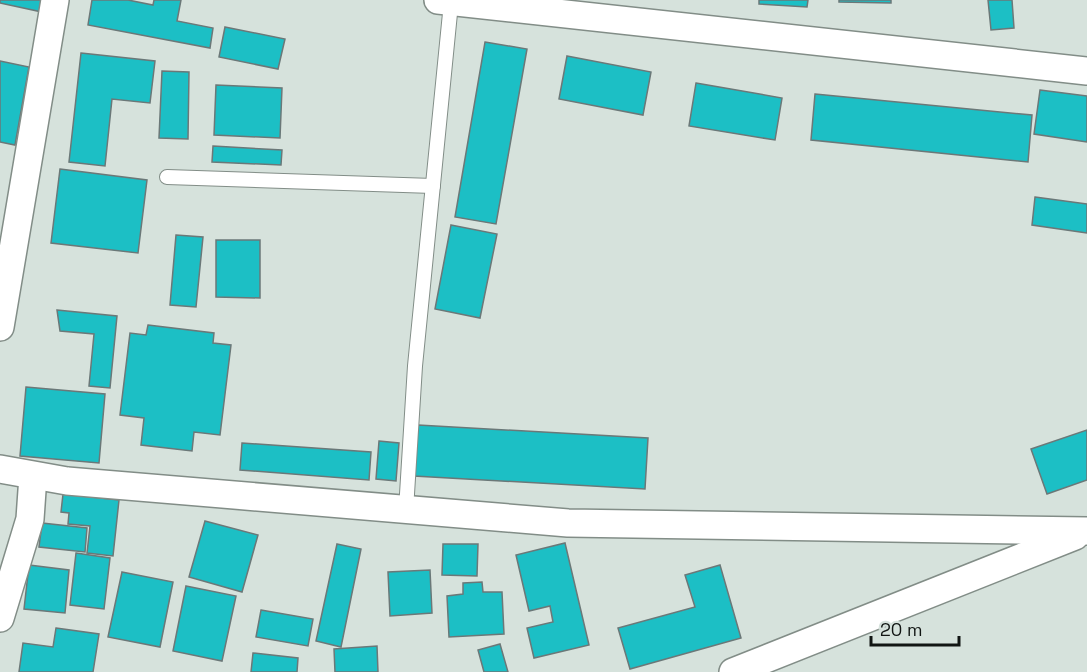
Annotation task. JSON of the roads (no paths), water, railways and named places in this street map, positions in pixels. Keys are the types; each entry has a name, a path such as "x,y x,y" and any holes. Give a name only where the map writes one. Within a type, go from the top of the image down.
{"street":[{"path":"0,327 55,0"},
{"path":"445,1 1087,71"},
{"path":"0,469 33,476 568,523 1087,531"},
{"path":"0,618 30,519 33,476"},
{"path":"733,672 1087,531"}],"lane":[{"path":"406,510 415,366 433,186 445,1"},
{"path":"167,177 433,186"}]}
